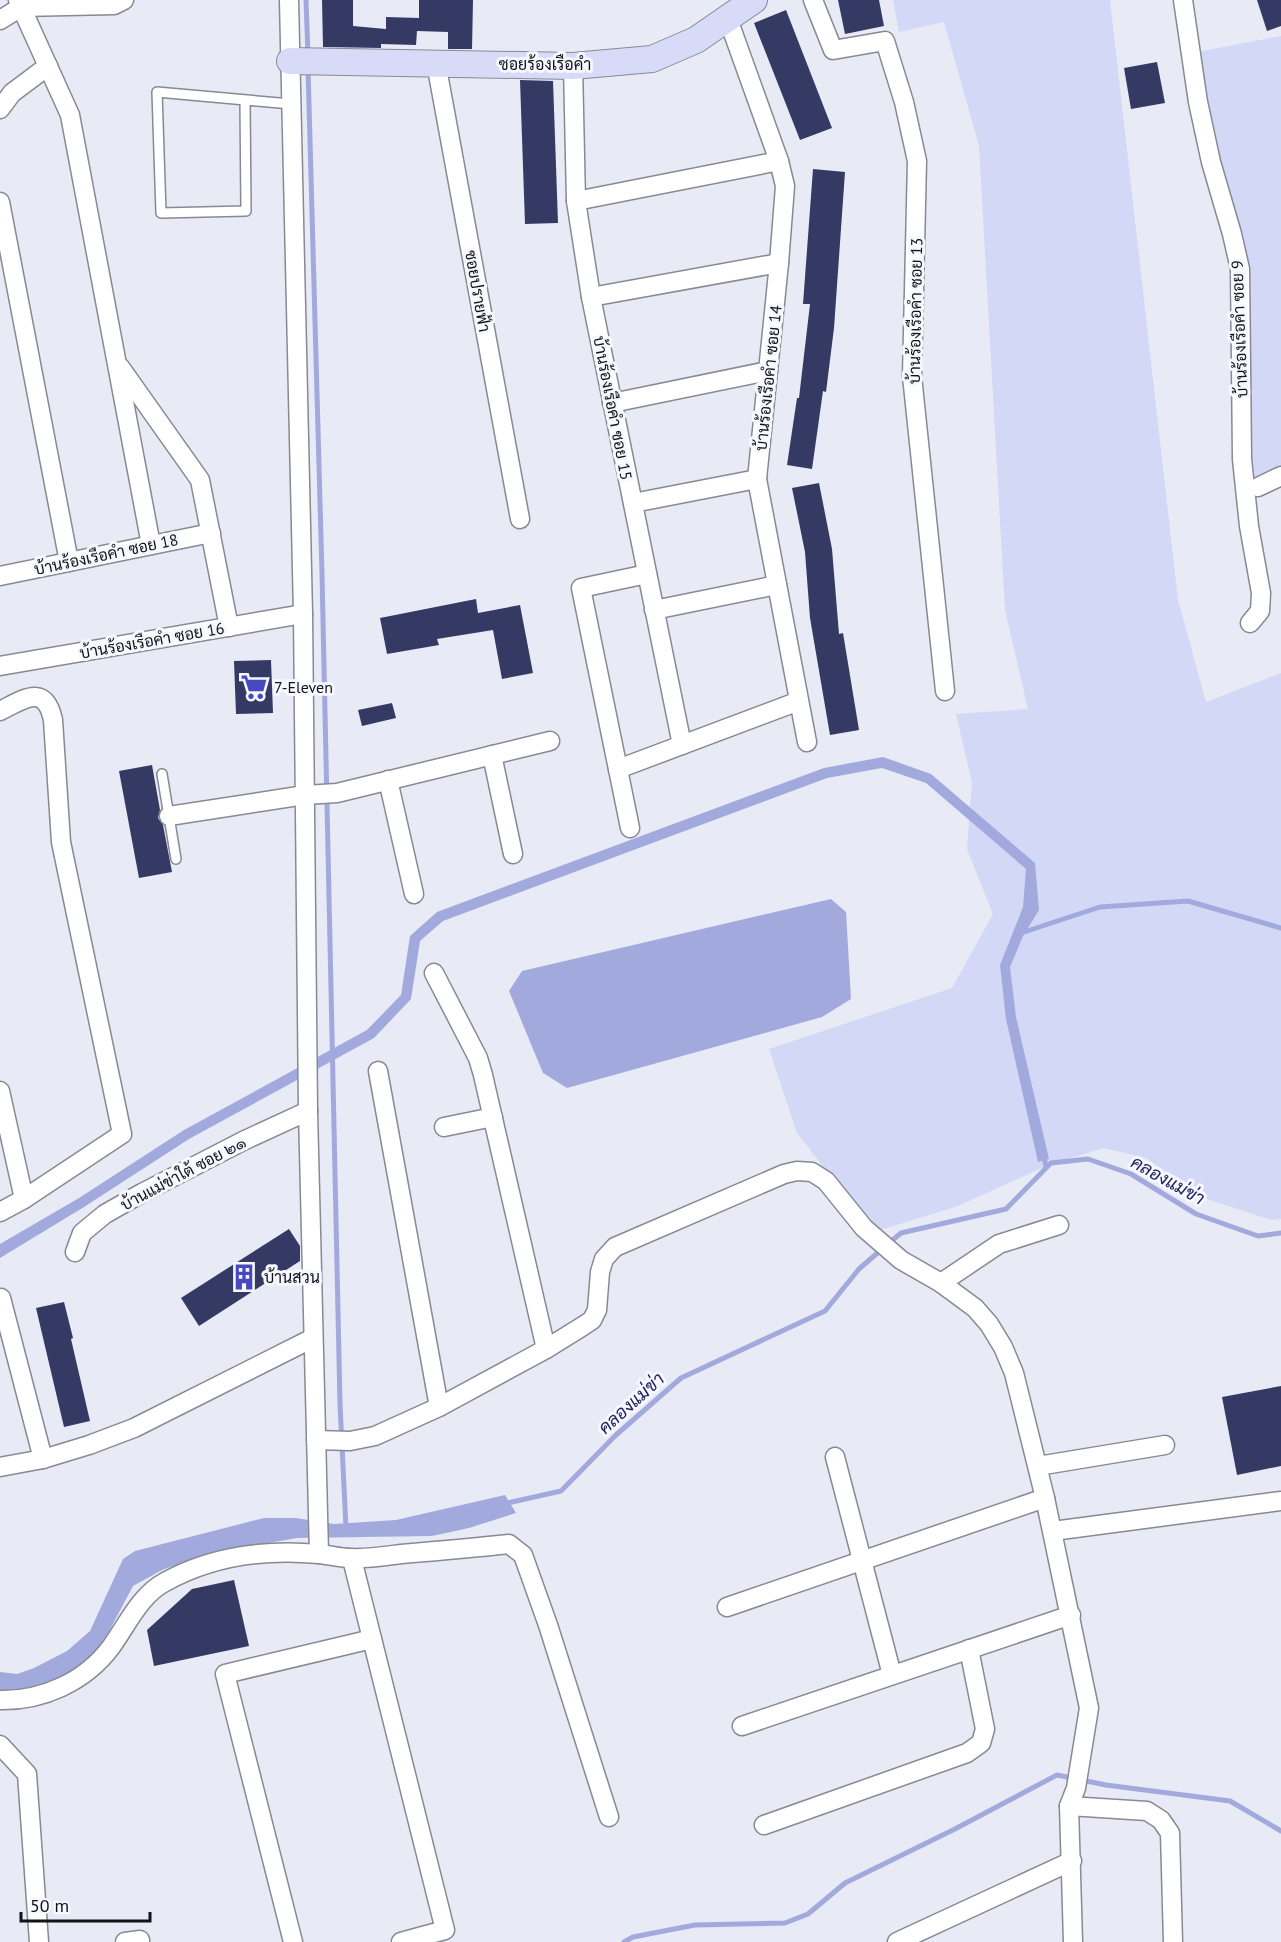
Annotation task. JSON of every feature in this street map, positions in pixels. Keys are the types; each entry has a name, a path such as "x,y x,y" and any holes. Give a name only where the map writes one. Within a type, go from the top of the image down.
{"street":[{"path":"0,20 20,4 114,5 124,0"},
{"path":"289,0 304,61 291,104 303,614 307,1049 313,1338 333,1441 317,1511 319,1554"},
{"name":"ซอยร้องเรือคำ","path":"304,61 573,66 652,59 696,40 754,0"},
{"name":"บ้านร้องเรือคำ ซอย 13","path":"813,0 833,50 885,41 904,102 917,161 912,376 945,691"},
{"name":"บ้านร้องเรือคำ ซอย 9","path":"1183,0 1202,122 1240,269 1242,459 1249,526 1262,593 1260,611 1250,622"},
{"path":"20,4 70,115 151,545"},
{"name":"บ้านร้องเรือคำ ซอย 14","path":"728,20 779,161 785,186 757,478 807,742"},
{"name":"ซอยปรายฟ้า","path":"436,63 520,519"},
{"path":"0,109 12,93 48,66"},
{"name":"บ้านร้องเรือคำ ซอย 15","path":"573,66 576,201 591,297 682,745"},
{"path":"576,201 779,161"},
{"path":"0,202 69,562"},
{"path":"591,297 779,262"},
{"path":"116,360 200,480 229,627"},
{"path":"612,402 768,370"},
{"path":"1258,487 1281,476"},
{"path":"633,504 757,478"},
{"name":"บ้านร้องเรือคำ ซอย 18","path":"0,576 211,533"},
{"path":"630,828 581,588 647,574"},
{"path":"654,610 777,585"},
{"name":"บ้านร้องเรือคำ ซอย 16","path":"0,666 303,614"},
{"path":"0,711 34,696 44,699 50,707 53,720 61,842 122,1134 0,1212"},
{"path":"618,769 799,701"},
{"path":"169,816 305,795 337,793 550,741"},
{"path":"492,755 513,854"},
{"path":"388,780 414,894"},
{"path":"435,973 478,1058 546,1349"},
{"path":"378,1071 439,1407"},
{"path":"0,1091 24,1198"},
{"name":"บ้านแม่ข่าใต้ ซอย ๒๑","path":"75,1252 82,1233 105,1214 232,1147 308,1111"},
{"path":"444,1127 493,1117"},
{"path":"333,1441 375,1436 439,1407 546,1349 592,1320 597,1310 600,1272 604,1259 615,1247 784,1174 797,1171 812,1172 826,1181 864,1228 901,1260 941,1283 975,1308 989,1324 1003,1347 1014,1373 1046,1498 1089,1708 1076,1788 1069,1806 1073,1942"},
{"path":"941,1283 999,1244 1059,1225"},
{"path":"1,1298 43,1458"},
{"path":"0,1467 88,1445 134,1428 313,1338"},
{"path":"1038,1466 1165,1445"},
{"path":"835,1457 892,1676"},
{"path":"727,1607 1046,1498"},
{"path":"1053,1531 1281,1501"},
{"path":"0,1700 24,1699 46,1693 82,1675 97,1664 111,1647 146,1597 162,1583 204,1565 256,1554 319,1554 352,1559 509,1544 523,1555 548,1625 609,1817"},
{"path":"352,1559 445,1930 401,1942"},
{"path":"741,1726 1071,1615"},
{"path":"293,1942 225,1674 372,1639"},
{"path":"764,1825 967,1753 981,1743 985,1729 969,1649"},
{"path":"0,1745 27,1774 39,1942"},
{"path":"1069,1806 1147,1811 1161,1820 1170,1833 1173,1942"},
{"path":"897,1942 1072,1861"},
{"path":"125,1942 140,1940 140,1942"}],"lane":[{"path":"245,100 246,212 161,213 157,92 291,104"},
{"path":"162,774 176,859"}],"shaded area":[{"path":"893,0 1110,0 1178,600 1206,702 1281,673 1281,1219 1271,1220 1201,1197 1146,1158 1103,1148 1046,1166 958,1206 874,1232 797,1133 769,1049 952,988 993,914 967,849 972,783 956,714 1028,709 1005,610 979,146 944,22 899,32"},
{"path":"1281,36 1281,466 1251,478 1246,275 1197,52"}],"water":[{"path":"883,757 931,774 1035,863 1039,910 1023,936 1010,967 1016,1017 1049,1159 1038,1162 1006,1019 1000,965 1023,907 1026,869 926,783 882,768 827,778 443,921 420,941 411,999 374,1038 189,1139 0,1258 0,1244 79,1198 184,1130 367,1030 401,995 410,936 437,912 824,768"},
{"path":"831,899 846,912 851,999 822,1017 567,1088 543,1073 509,991 522,971"},
{"path":"505,1495 516,1513 469,1528 432,1536 297,1538 239,1548 190,1560 162,1570 133,1586 106,1637 79,1674 44,1691 0,1696 0,1672 17,1674 34,1668 67,1651 90,1631 123,1559 135,1551 264,1518 296,1518 334,1524 396,1520"}],"building":[{"path":"322,0 353,0 353,26 386,29 386,17 419,18 419,0 473,0 472,49 448,49 448,32 417,31 416,45 381,44 381,48 323,47"},
{"path":"838,0 879,0 884,26 845,34"},
{"path":"1257,0 1281,0 1281,26 1267,31"},
{"path":"786,10 832,128 800,140 754,23"},
{"path":"1157,62 1165,103 1131,109 1124,68"},
{"path":"520,80 553,81 558,223 525,224"},
{"path":"813,169 845,172 834,328 826,392 823,391 812,469 787,465 797,398 799,398 810,304 803,304"},
{"path":"819,483 832,549 839,634 843,633 859,730 830,735 810,618 805,552 792,488"},
{"path":"476,599 478,613 520,605 533,673 502,679 493,630 437,639 439,645 387,654 380,618"},
{"name":"7-Eleven","path":"271,660 273,713 236,714 234,661"},
{"path":"392,703 396,718 362,726 358,710"},
{"path":"152,765 160,810 158,818 163,825 172,872 139,878 119,771"},
{"name":"บ้านสวน","path":"289,1229 300,1246 300,1261 199,1326 181,1298"},
{"path":"64,1302 90,1421 64,1427 36,1308"},
{"path":"1281,1386 1281,1466 1237,1475 1222,1397"},
{"path":"234,1580 249,1646 154,1666 147,1630 192,1589"}],"waterway":[{"path":"306,0 308,55"},
{"path":"308,68 322,574 340,1404 346,1528"},
{"path":"1021,933 1100,907 1188,901 1281,928"},
{"path":"1043,1153 1046,1166"},
{"name":"คลองแม่ข่า","path":"889,1243 901,1233 1006,1209 1051,1163 1088,1159 1131,1174 1196,1214 1258,1236 1281,1233"},
{"name":"คลองแม่ข่า","path":"503,1504 561,1491 616,1435 681,1378 825,1311 859,1269 882,1249"},
{"path":"624,1942 633,1937 695,1925 785,1923 808,1914 845,1883 1057,1775 1106,1785 1230,1801 1281,1831"}],"place":[{"name":"7-Eleven","path":"254,687"},
{"name":"บ้านสวน","path":"244,1277"}]}
